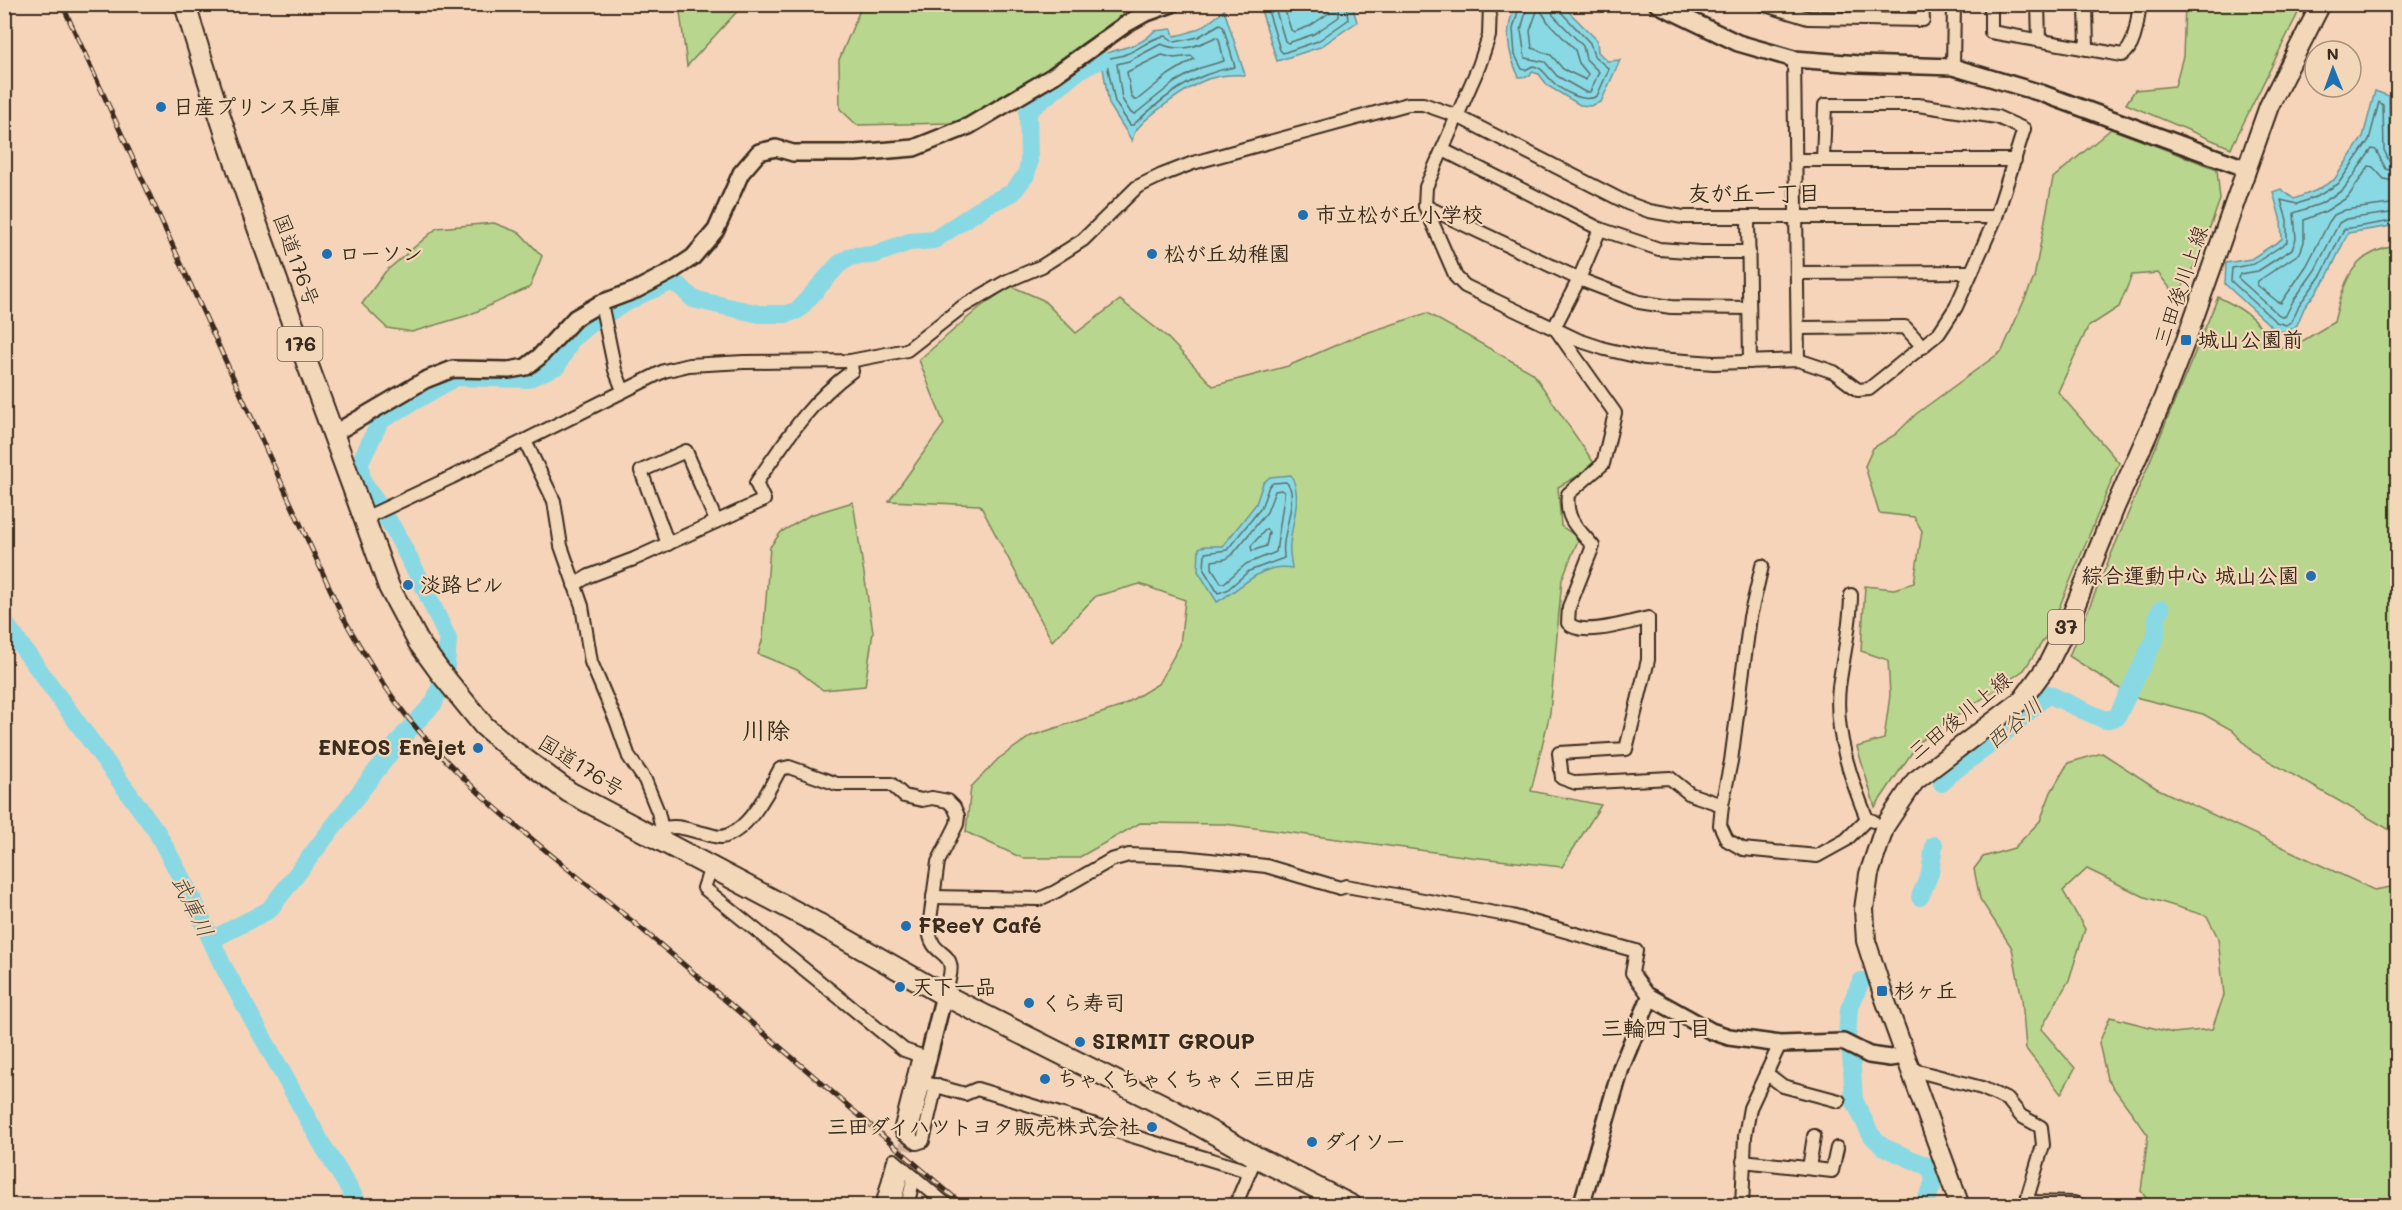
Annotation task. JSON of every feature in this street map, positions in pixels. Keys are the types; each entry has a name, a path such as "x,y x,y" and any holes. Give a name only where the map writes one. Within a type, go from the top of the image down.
{"highway":[{"name":"国道176号","path":"184,4 245,188 333,434 376,514 390,587 419,644 484,726 568,792 661,834 711,867 944,995 1153,1100 1253,1164 1352,1206"}],"main road":[{"name":"三田後川上線","path":"1960,1206 1866,941 1864,909 1869,874 1885,826 1915,781 2022,700 2047,666 2068,624 2187,340 2245,168 2269,106 2321,4"}],"street":[{"path":"333,434 425,380 453,369 509,370 525,367 539,357 575,318 603,311 672,271 693,257 716,230 741,173 759,152 776,148 793,153 855,153 914,148 969,126 1053,76 1125,24 1172,4"},
{"path":"1490,4 1489,36 1479,66 1426,187 1425,206 1456,277 1465,286 1578,340 1644,358 1714,363 1798,360 1834,372 1853,388 1862,391 1869,389 1940,333 1956,307 1996,217 2024,129 1997,117 1918,105 1826,105 1823,160"},
{"path":"1657,4 1738,44 1794,58 1859,64 1953,67 2041,93 2245,168"},
{"path":"1762,4 1808,18 1923,20 1922,4"},
{"path":"1953,67 1954,4"},
{"path":"1991,4 1991,32 2122,55 2127,52 2132,42 2140,4"},
{"path":"2038,4 2038,40"},
{"path":"2086,4 2087,49"},
{"path":"1794,58 1798,360"},
{"path":"376,514 664,371 689,365 744,362 850,361 907,350 962,307 1007,281 1042,266 1083,240 1137,187 1193,164 1408,104 1424,104 1457,116 1627,203 1649,211 1683,217 1996,217"},
{"path":"1443,150 1600,229 1659,249 1749,252"},
{"path":"1797,160 2015,160"},
{"path":"1425,206 1579,279 1639,302 1671,307 1749,308"},
{"path":"1748,218 1750,362"},
{"path":"1554,328 1579,279 1600,229"},
{"path":"1798,273 1971,272"},
{"path":"603,311 615,370 623,390"},
{"path":"1798,327 1905,327 1923,347"},
{"path":"1554,328 1616,413 1603,464 1568,494 1566,509 1570,518 1593,546 1569,607 1568,623 1572,627 1581,629 1648,618 1648,660 1626,749 1559,753 1562,778 1576,783 1670,778 1690,794 1722,805"},
{"path":"574,585 589,576 668,544 764,500 756,483 801,418 827,389 852,370 850,361"},
{"path":"525,441 554,501 561,546 582,606 591,662 629,758 645,780 658,812 661,834 675,826 720,837 732,833 742,826 761,802 780,769 789,767 837,784 891,784 904,796 922,800 932,798 948,801 954,807 958,816 957,824 938,862 929,937 934,946 950,959 951,977 923,1057 901,1127 902,1132 916,1143 923,1141 929,1084 923,1057"},
{"path":"668,544 641,471 686,451 716,521"},
{"path":"1762,566 1750,617 1720,825 1727,840 1743,849 1764,853 1817,856 1846,840 1867,819"},
{"path":"1851,595 1851,619 1839,690 1840,724 1855,788 1867,819 1885,826"},
{"path":"933,897 1039,899 1111,860 1129,855 1151,855 1266,866 1340,888 1346,886 1512,916 1636,951 1632,973 1650,997 1711,1031 1729,1037 1780,1044 1843,1042 1869,1055 1908,1062 1982,1088 2008,1100 2021,1116 2041,1127 2043,1145 2028,1195 2028,1204 2074,1203 2082,1206"},
{"path":"711,867 704,888 904,1050 923,1057"},
{"path":"1581,1206 1621,1068 1650,997"},
{"path":"1742,1206 1743,1161 1750,1108 1780,1044"},
{"path":"1766,1073 1783,1086 1839,1101"},
{"path":"929,1084 965,1094 977,1089 1253,1164 1235,1206"},
{"path":"910,1132 929,1084"},
{"path":"1809,1168 1814,1136"},
{"path":"1743,1161 1832,1171 1837,1148"},
{"path":"882,1206 903,1170"},
{"path":"892,1206 903,1170"},
{"path":"903,1170 907,1206"},
{"path":"903,1170 948,1206"}],"green space":[{"path":"679,4 743,4 743,5 687,66"},
{"path":"862,5 1158,5 1036,101 949,123 857,125 840,109 839,60"},
{"path":"2185,5 2302,5 2231,148 2126,104 2135,90 2175,86 2183,56"},
{"path":"2111,129 2217,169 2220,200 2199,257 2177,297 2158,273 2132,275 2119,307 2088,327 2058,392 2119,463 2049,632 2024,670 1919,742 1875,807 1857,747 1884,739 1890,695 1888,660 1861,651 1865,586 1894,589 1914,583 1922,531 1914,517 1879,513 1865,466 1873,448 1896,434 1916,414 2002,351 2034,278 2053,178"},
{"path":"494,223 520,233 542,256 530,287 469,315 412,332 387,328 362,304 385,272 437,228"},
{"path":"2398,246 2397,834 2253,752 2232,730 2203,714 2131,696 2069,656 2218,297 2252,318 2277,348 2296,345 2334,322 2346,282 2359,262 2381,249"},
{"path":"1011,286 1043,300 1076,333 1120,300 1166,336 1213,386 1288,366 1357,336 1427,313 1533,373 1596,466 1558,487 1561,526 1579,538 1562,579 1550,713 1531,791 1601,805 1562,867 1225,824 1140,823 1078,858 1022,858 966,832 971,787 998,759 1031,736 1120,707 1158,684 1180,645 1185,600 1140,584 1096,596 1052,641 980,505 889,501 944,424 919,360 979,308"},
{"path":"853,502 873,632 865,686 823,690 797,670 758,654 763,638 770,547 781,532 810,515"},
{"path":"2102,753 2156,788 2374,890 2397,886 2397,1205 2151,1205 2141,1191 2148,1135 2107,1079 2099,1043 2110,1017 2173,1033 2212,1029 2224,995 2218,938 2207,916 2145,897 2087,869 2063,891 2085,929 2069,980 2041,1029 2075,1068 2061,1094 2026,1049 2022,999 2012,948 1980,899 1974,869 1983,857 2014,848 2040,821 2051,792 2068,763"}],"water":[{"path":"1265,4 1352,5 1357,22 1320,47 1277,61 1260,7"},
{"path":"1516,4 1562,5 1597,40 1598,52 1607,61 1620,60 1601,102 1590,106 1580,105 1548,86 1539,74 1532,72 1530,76 1519,77 1508,41 1510,23"},
{"path":"1224,10 1245,75 1208,79 1191,88 1148,118 1135,132 1132,141 1109,104 1103,68 1092,60 1141,42 1154,31 1172,29 1174,36 1195,30 1207,24"},
{"path":"2375,91 2389,96 2390,149 2397,164 2397,225 2348,233 2327,277 2304,308 2297,325 2286,333 2273,328 2225,284 2226,263 2251,259 2282,239 2281,221 2273,192 2281,189 2294,199 2334,180 2363,137"},
{"path":"1291,475 1296,492 1296,509 1290,547 1292,568 1281,567 1261,573 1217,602 1198,571 1199,548 1223,546 1256,504 1263,483 1270,477"}],"waterway":[{"path":"211,940 269,910 403,736 434,703 440,687 446,666 448,639 393,528 362,480 360,463 380,421 456,377 527,379 557,366 572,339 592,322 642,294 671,282 681,287 693,299 759,314 786,314 798,310 839,264 852,256 873,255 909,242 934,240 988,204 1012,193 1026,175 1029,163 1028,111 1081,69 1101,60"},
{"name":"西谷川","path":"1942,783 1950,774 1999,738 2048,694 2105,720 2117,717 2156,636 2157,616 2161,609"},
{"name":"武庫川","path":"4,622 157,832 193,900 222,964 323,1146 360,1206"},
{"name":"西谷川","path":"1920,897 1930,873 1934,845"},
{"name":"西谷川","path":"1861,981 1849,1009 1847,1037 1851,1055 1854,1100 1871,1135 1883,1147 1927,1166 1931,1171 1933,1185 1923,1206"}],"tunnel":[{"path":"901,1172 910,1132"}],"railway":[{"path":"62,4 342,615 373,668 408,718 434,748 491,804 684,965 964,1206"}],"place":[{"name":"日産プリンス兵庫","path":"161,107"},
{"name":"市立松が丘小学校","path":"1303,215"},
{"name":"ローソン","path":"327,254"},
{"name":"松が丘幼稚園","path":"1152,254"},
{"name":"城山公園前","path":"2186,340"},
{"name":"綜合運動中心 城山公園","path":"2311,576"},
{"name":"淡路ビル","path":"408,585"},
{"name":"ENEOS Enejet","path":"478,748"},
{"name":"FReeY Café","path":"906,926"},
{"name":"天下一品","path":"900,987"},
{"name":"杉ヶ丘","path":"1882,991"},
{"name":"くら寿司","path":"1029,1003"},
{"name":"SIRMIT GROUP","path":"1080,1042"},
{"name":"ちゃくちゃくちゃく 三田店","path":"1045,1079"},
{"name":"三田ダイハツトヨタ販売株式会社","path":"1152,1127"},
{"name":"ダイソー","path":"1312,1142"}],"district":[{"name":"友が丘一丁目","path":"1754,193"},
{"name":"川除","path":"766,731"},
{"name":"三輪四丁目","path":"1656,1028"}]}
